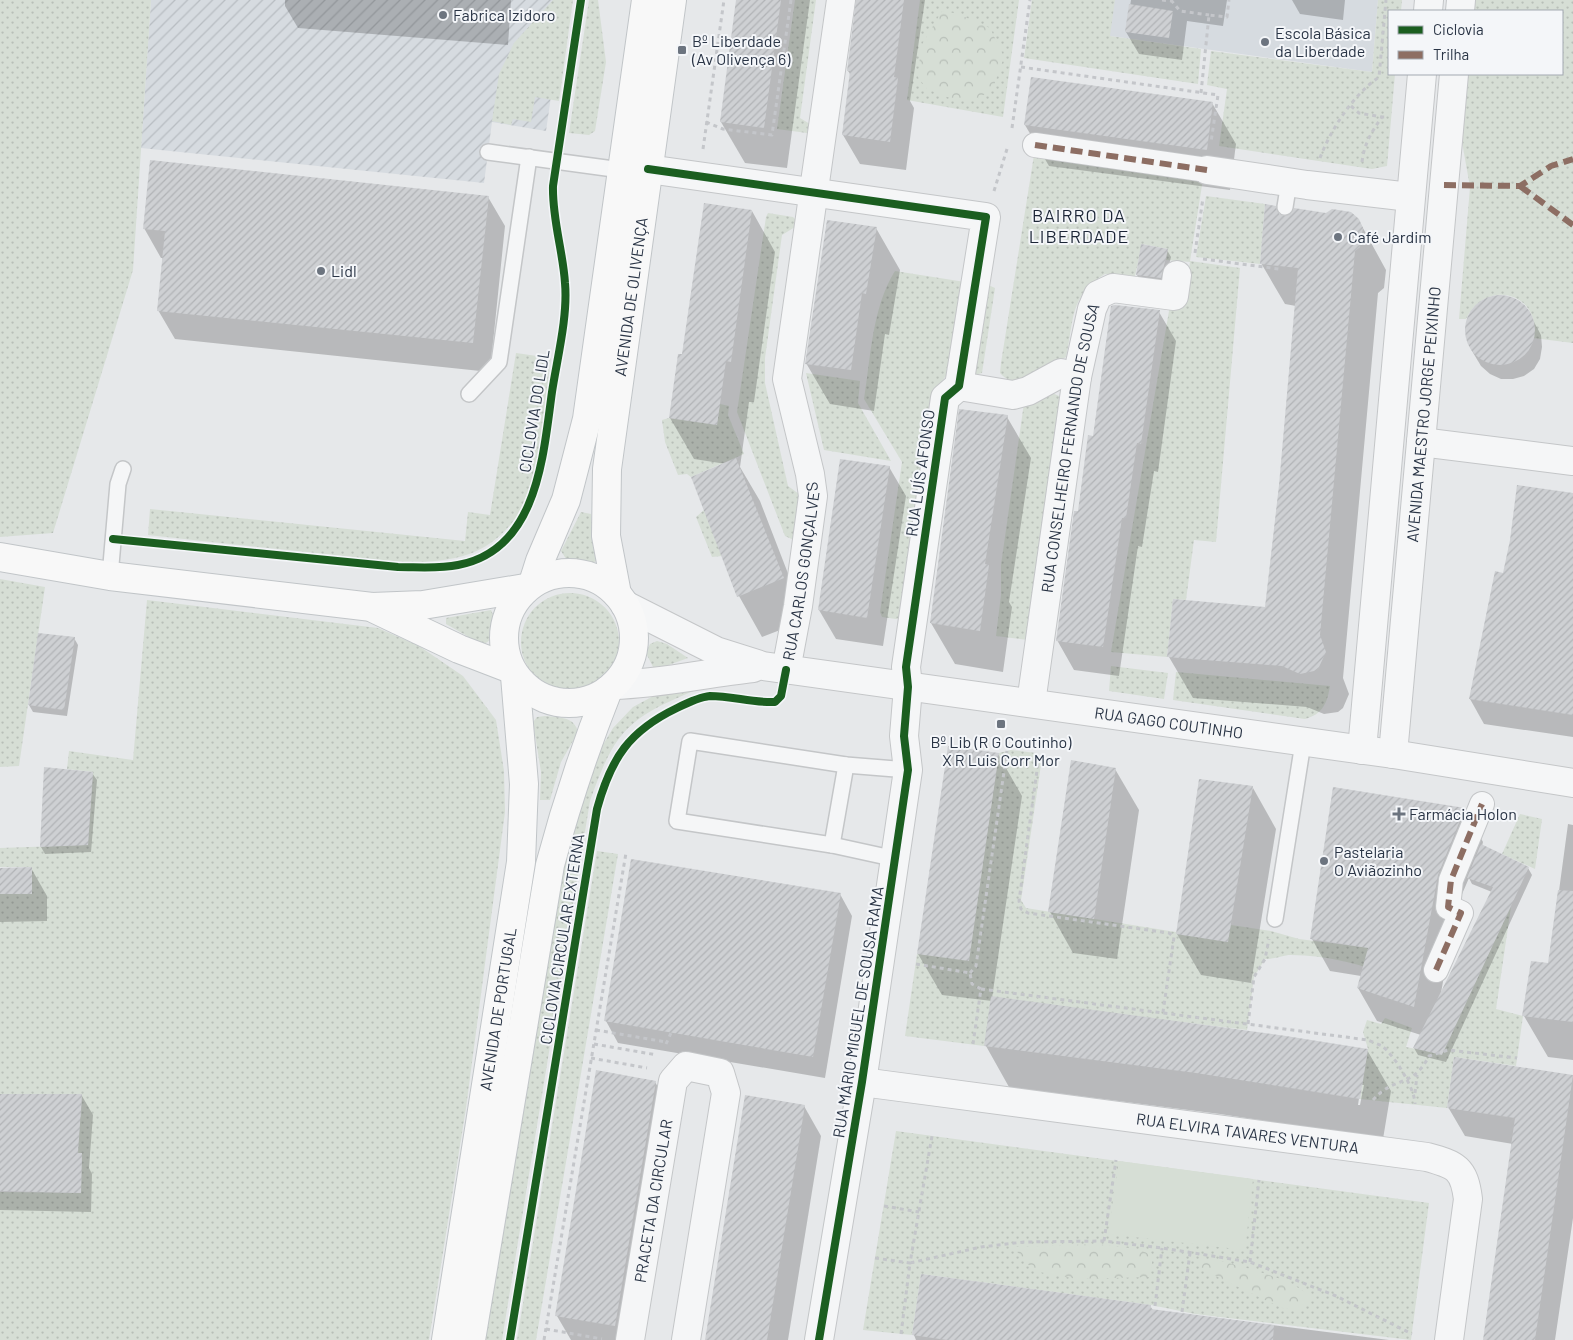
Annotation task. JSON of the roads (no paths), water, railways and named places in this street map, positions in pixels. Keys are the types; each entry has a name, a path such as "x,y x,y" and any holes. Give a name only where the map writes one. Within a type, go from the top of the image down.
{"main road":[{"name":"AVENIDA DE OLIVENÇA","path":"621,599 606,536 607,469 634,170 646,0"},
{"name":"AVENIDA DE OLIVENÇA","path":"529,586 566,500 587,419 634,170 672,0"},
{"path":"0,557 110,576 372,607 423,605 529,586 550,575 568,572 586,574 603,582 621,599 633,625 633,647 627,668 611,688 590,700 569,703 549,700 530,691 513,673 372,607"},
{"path":"513,673 504,648 504,626 512,606 529,586"},
{"name":"AVENIDA DE PORTUGAL","path":"446,1340 521,862 524,784 513,673"},
{"name":"AVENIDA DE PORTUGAL","path":"471,1340 550,866 582,754 611,688"}],"street":[{"name":"RUA CARLOS GONÇALVES","path":"774,668 798,606 812,496 810,474 787,379 841,0"},
{"name":"AVENIDA MAESTRO JORGE PEIXINHO","path":"1362,750 1422,75"},
{"name":"AVENIDA MAESTRO JORGE PEIXINHO","path":"1393,754 1454,75"},
{"path":"1035,145 1207,170 1287,195 1410,197"},
{"path":"634,170 813,192"},
{"name":"RUA LUÍS AFONSO","path":"813,192 986,217 959,386 945,398 906,667 908,687"},
{"name":"RUA CONSELHEIRO FERNANDO DE SOUSA","path":"1031,703 1077,377 1092,309 1098,295 1113,288 1174,296 1177,275"},
{"path":"959,386 1013,395 1028,391 1062,373 1077,377"},
{"path":"1421,442 1573,461"},
{"name":"RUA GAGO COUTINHO","path":"621,599 716,651 774,668 1393,754 1573,783"},
{"name":"RUA GAGO COUTINHO","path":"611,688 651,684 683,677 774,668"},
{"name":"RUA MÁRIO MIGUEL DE SOUSA RAMA","path":"820,1340 862,1082 908,770 904,736 908,687"},
{"path":"1436,970 1461,913 1448,907 1451,880 1482,804"},
{"name":"PRACETA DA CIRCULAR","path":"630,1340 673,1081 686,1066 720,1073 726,1093 686,1340"},
{"name":"RUA ELVIRA TAVARES VENTURA","path":"862,1082 1428,1157 1446,1162 1460,1170 1466,1183 1468,1199 1450,1340"}],"lane":[{"path":"488,152 634,170"},
{"path":"470,394 499,362 529,157"},
{"path":"110,576 118,484 123,469"},
{"path":"896,858 832,845 677,821 690,741 846,765 908,770"},
{"path":"1273,925 1303,743"},
{"path":"832,845 846,765"}],"place":[{"name":"Fabrica Izidoro","path":"443,15"},
{"name":"Escola Básica da Liberdade","path":"1265,42"},
{"name":"Bº Liberdade (Av Olivença 6)","path":"682,50"},
{"name":"Café Jardim","path":"1338,237"},
{"name":"Lidl","path":"321,271"},
{"name":"Bº Lib (R G Coutinho) X R Luis Corr Mor","path":"1001,724"},
{"name":"Farmácia Holon","path":"1399,814"},
{"name":"Pastelaria O Aviãozinho","path":"1324,861"}],"district":[{"name":"BAIRRO DA LIBERDADE","path":"1079,226"}]}
